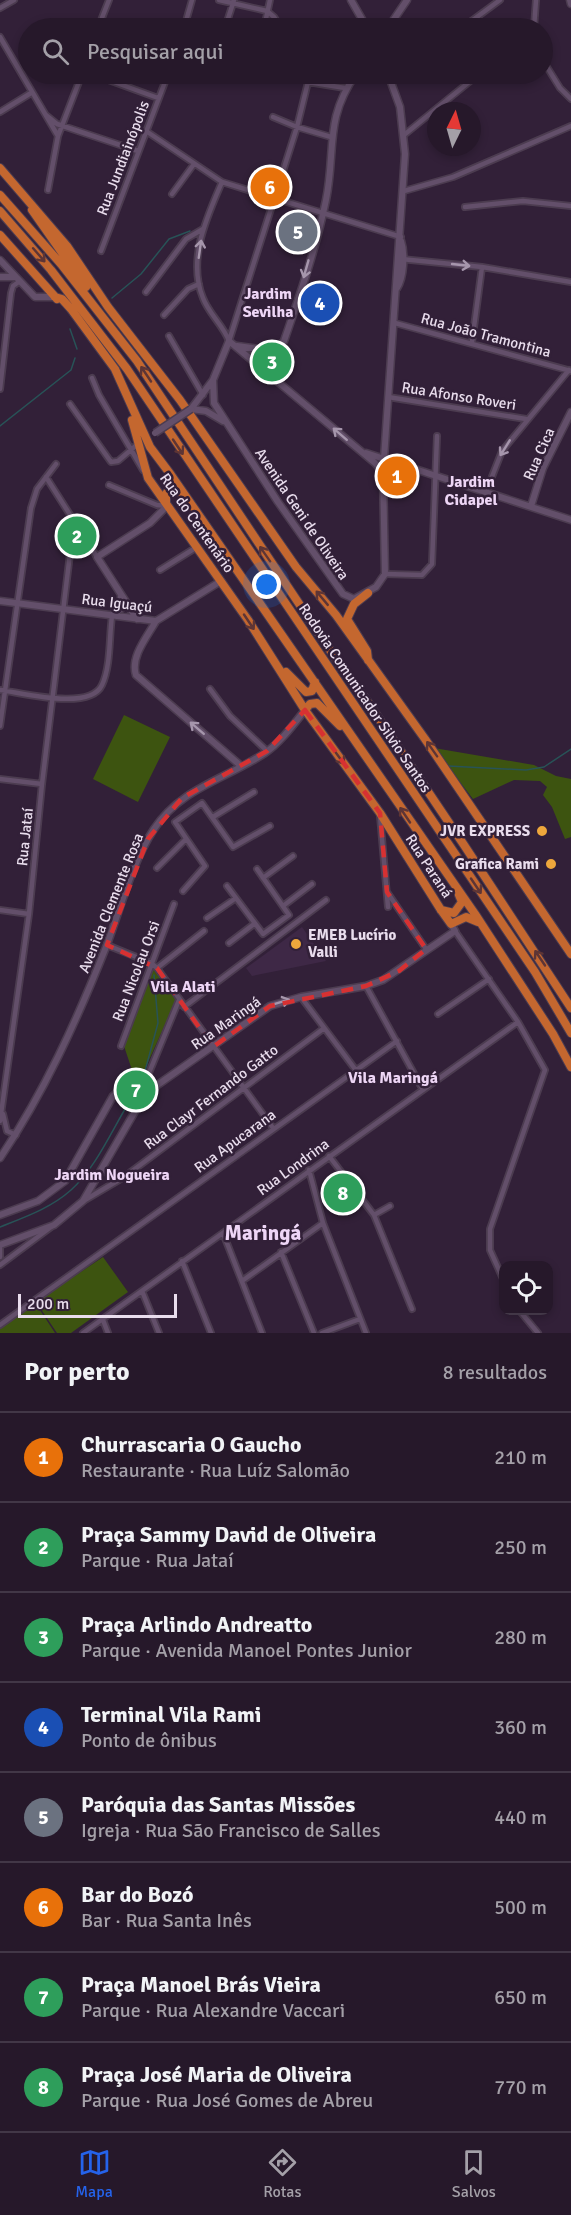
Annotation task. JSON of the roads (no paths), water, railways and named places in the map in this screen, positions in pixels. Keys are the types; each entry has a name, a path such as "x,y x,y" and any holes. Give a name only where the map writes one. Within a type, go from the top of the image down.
{"highway":[{"path":"0,170 31,208 106,318"},
{"path":"0,170 67,246 108,307 180,400 296,567 336,615 425,739 571,954"},
{"name":"Rodovia Comunicador Silvio Santos","path":"0,195 106,318 137,361 342,668 465,845 571,1008"},
{"name":"Rodovia Comunicador Silvio Santos","path":"0,211 51,270 127,369 535,972 571,1033"},
{"path":"0,235 55,297 108,365 143,439 148,478"},
{"path":"143,439 184,494 451,880 553,1034 571,1066"},
{"name":"Rua do Centenário","path":"148,478 266,647 305,710"},
{"path":"167,506 166,494 170,489 184,494"},
{"path":"368,593 354,604 347,619 367,651 368,662"},
{"path":"266,647 306,692 312,692 315,682"},
{"path":"305,710 310,704 317,703 361,750"},
{"name":"Rua Paraná","path":"305,710 380,813 453,927"},
{"path":"451,880 465,909 462,917 453,927"},
{"path":"441,910 454,913 462,902"},
{"path":"462,917 469,917 480,923"}],"street":[{"path":"0,8 14,0"},
{"path":"102,18 109,0"},
{"path":"187,18 192,0"},
{"path":"219,0 267,11 275,18"},
{"path":"266,18 270,0"},
{"path":"351,0 361,18"},
{"path":"395,18 407,0"},
{"path":"476,18 500,0"},
{"path":"535,18 536,0"},
{"path":"228,18 234,2"},
{"path":"0,37 18,70"},
{"path":"553,76 560,88 571,99"},
{"path":"26,84 58,136"},
{"path":"48,190 58,136 78,84"},
{"path":"120,84 159,98"},
{"name":"Rua Jundiainópolis","path":"101,251 164,84"},
{"path":"70,404 111,462 118,461 143,439 191,409 203,395 213,380 228,341 297,127 308,84"},
{"path":"320,84 345,88"},
{"path":"237,346 273,351 284,341 323,213 328,191 331,137 336,110 348,84"},
{"path":"368,593 385,574 383,473 404,191 404,135 400,107 392,84"},
{"path":"404,135 467,84"},
{"path":"0,112 31,93"},
{"path":"41,111 62,125 138,151"},
{"path":"273,117 331,137"},
{"path":"404,191 453,177 571,126"},
{"path":"146,131 222,182 401,239"},
{"path":"172,194 194,164"},
{"path":"222,182 203,229 198,254 199,284 209,312 224,329 228,341 237,346 383,473"},
{"path":"465,207 523,201 571,206"},
{"path":"146,292 186,239 203,229"},
{"path":"400,258 482,267 571,282"},
{"path":"0,260 35,297 55,297"},
{"path":"472,342 482,267"},
{"path":"0,277 18,279"},
{"path":"0,389 11,293 18,279"},
{"path":"164,315 188,289 199,284"},
{"name":"Rua João Tramontina","path":"395,323 570,370"},
{"path":"169,336 203,395"},
{"path":"486,492 501,451 570,370"},
{"name":"Rua do Centenário","path":"92,378 99,395 148,478"},
{"name":"Avenida Geni de Oliveira","path":"213,380 212,398 226,423 343,594 354,599 368,593"},
{"name":"Rua Afonso Roveri","path":"388,397 526,419"},
{"path":"191,409 206,411 226,423"},
{"name":"Rua Cica","path":"531,506 543,468 571,412"},
{"path":"150,447 155,433"},
{"path":"385,574 417,576 427,573 430,568 434,552 437,436"},
{"path":"360,451 571,520"},
{"path":"0,726 2,691 31,508 37,489 56,464"},
{"path":"46,477 120,597 137,619"},
{"path":"109,485 156,505 167,506"},
{"path":"97,557 150,523 167,506"},
{"name":"Rua Jataí","path":"0,1121 29,914 42,784 74,521"},
{"path":"159,570 197,547"},
{"path":"71,554 77,548 91,548"},
{"name":"Rua Iguaçú","path":"0,601 156,621 221,581"},
{"path":"2,691 81,699 97,692 102,685 112,616 122,608 120,597"},
{"path":"156,621 136,658 134,668 136,675 241,766"},
{"path":"210,689 230,716 267,751"},
{"name":"Avenida Clemente Rosa","path":"0,1158 16,1135 80,1009 148,839 185,796 267,751 305,710"},
{"path":"0,779 42,784"},
{"path":"213,817 254,792"},
{"path":"185,796 192,808"},
{"path":"177,803 184,814"},
{"path":"183,891 205,866 175,822 192,808 202,803 233,847 270,826"},
{"path":"380,813 388,907"},
{"path":"157,868 186,839"},
{"path":"263,878 293,856"},
{"path":"227,886 262,934 273,928 289,915 256,869"},
{"path":"283,906 312,884"},
{"path":"387,892 426,949"},
{"path":"207,918 236,898"},
{"path":"184,1007 326,900"},
{"name":"Rua Nicolau Orsi","path":"121,1046 174,904"},
{"path":"0,910 29,914"},
{"path":"281,921 287,930"},
{"path":"229,943 254,924"},
{"name":"Rua Maringá","path":"146,1094 270,1006 301,997 366,986 399,971 453,927"},
{"name":"Rua Paraná","path":"453,927 544,1063 545,1076 490,1229 490,1250 499,1270"},
{"path":"273,928 279,936"},
{"path":"157,968 204,931"},
{"path":"106,945 151,963 157,968 273,1128"},
{"path":"438,1014 489,979"},
{"path":"366,986 423,1090"},
{"path":"309,1008 311,995"},
{"path":"301,997 355,1070"},
{"path":"83,1201 146,1094 144,1085 170,1016 179,1000"},
{"name":"Rua Londrina","path":"83,1333 518,1022"},
{"name":"Rua Clayr Fernando Gatto","path":"0,1265 83,1201 124,1177 323,1029"},
{"name":"Rua Apucarana","path":"0,1325 397,1041"},
{"path":"0,1215 38,1201 65,1181 116,1092 136,1080 144,1085"},
{"path":"125,1086 126,1098"},
{"path":"107,1108 120,1098 126,1098 135,1103 141,1101"},
{"path":"3,1111 7,1131 16,1135"},
{"path":"329,1156 374,1215 412,1309"},
{"path":"103,1170 112,1177 124,1177"},
{"path":"309,1170 323,1223 366,1333"},
{"path":"374,1215 390,1206"},
{"path":"242,1281 323,1223"},
{"name":"Rua Clayr Fernando Gatto","path":"0,1247 54,1225"},
{"path":"223,1233 262,1333"},
{"path":"0,1247 0,1257"},
{"path":"281,1252 314,1333"},
{"path":"182,1261 210,1333"},
{"path":"142,1291 159,1333"},
{"path":"522,1315 538,1333"},
{"path":"322,1333 360,1319"},
{"path":"103,1320 108,1333"}],"waterway":[{"path":"112,298 141,274 169,239 190,231"},
{"path":"70,329 77,349"},
{"path":"0,426 71,370 75,358"},
{"path":"448,766 526,770 544,767 571,749"},
{"path":"145,1071 158,1023 154,975"},
{"path":"0,1227 46,1207 71,1190 88,1172 128,1104"}],"place":[{"name":"Bar do Bozó","path":"270,187"},
{"name":"Paróquia das Santas Missões","path":"298,232"},
{"name":"Terminal Vila Rami","path":"320,303"},
{"name":"Praça Arlindo Andreatto","path":"272,362"},
{"name":"Churrascaria O Gaucho","path":"397,476"},
{"name":"Praça Sammy David de Oliveira","path":"77,536"},
{"name":"JVR EXPRESS","path":"542,831"},
{"name":"Grafica Rami","path":"551,864"},
{"name":"EMEB Lucírio Valli","path":"296,944"},
{"name":"Praça Manoel Brás Vieira","path":"136,1090"},
{"name":"Praça José Maria de Oliveira","path":"343,1193"}],"district":[{"name":"Jardim Sevilha","path":"268,302"},
{"name":"Jardim Cidapel","path":"471,490"},
{"name":"Vila Alati","path":"183,986"},
{"name":"Vila Maringá","path":"393,1077"},
{"name":"Jardim Nogueira","path":"112,1174"},
{"name":"Maringá","path":"263,1233"}]}
